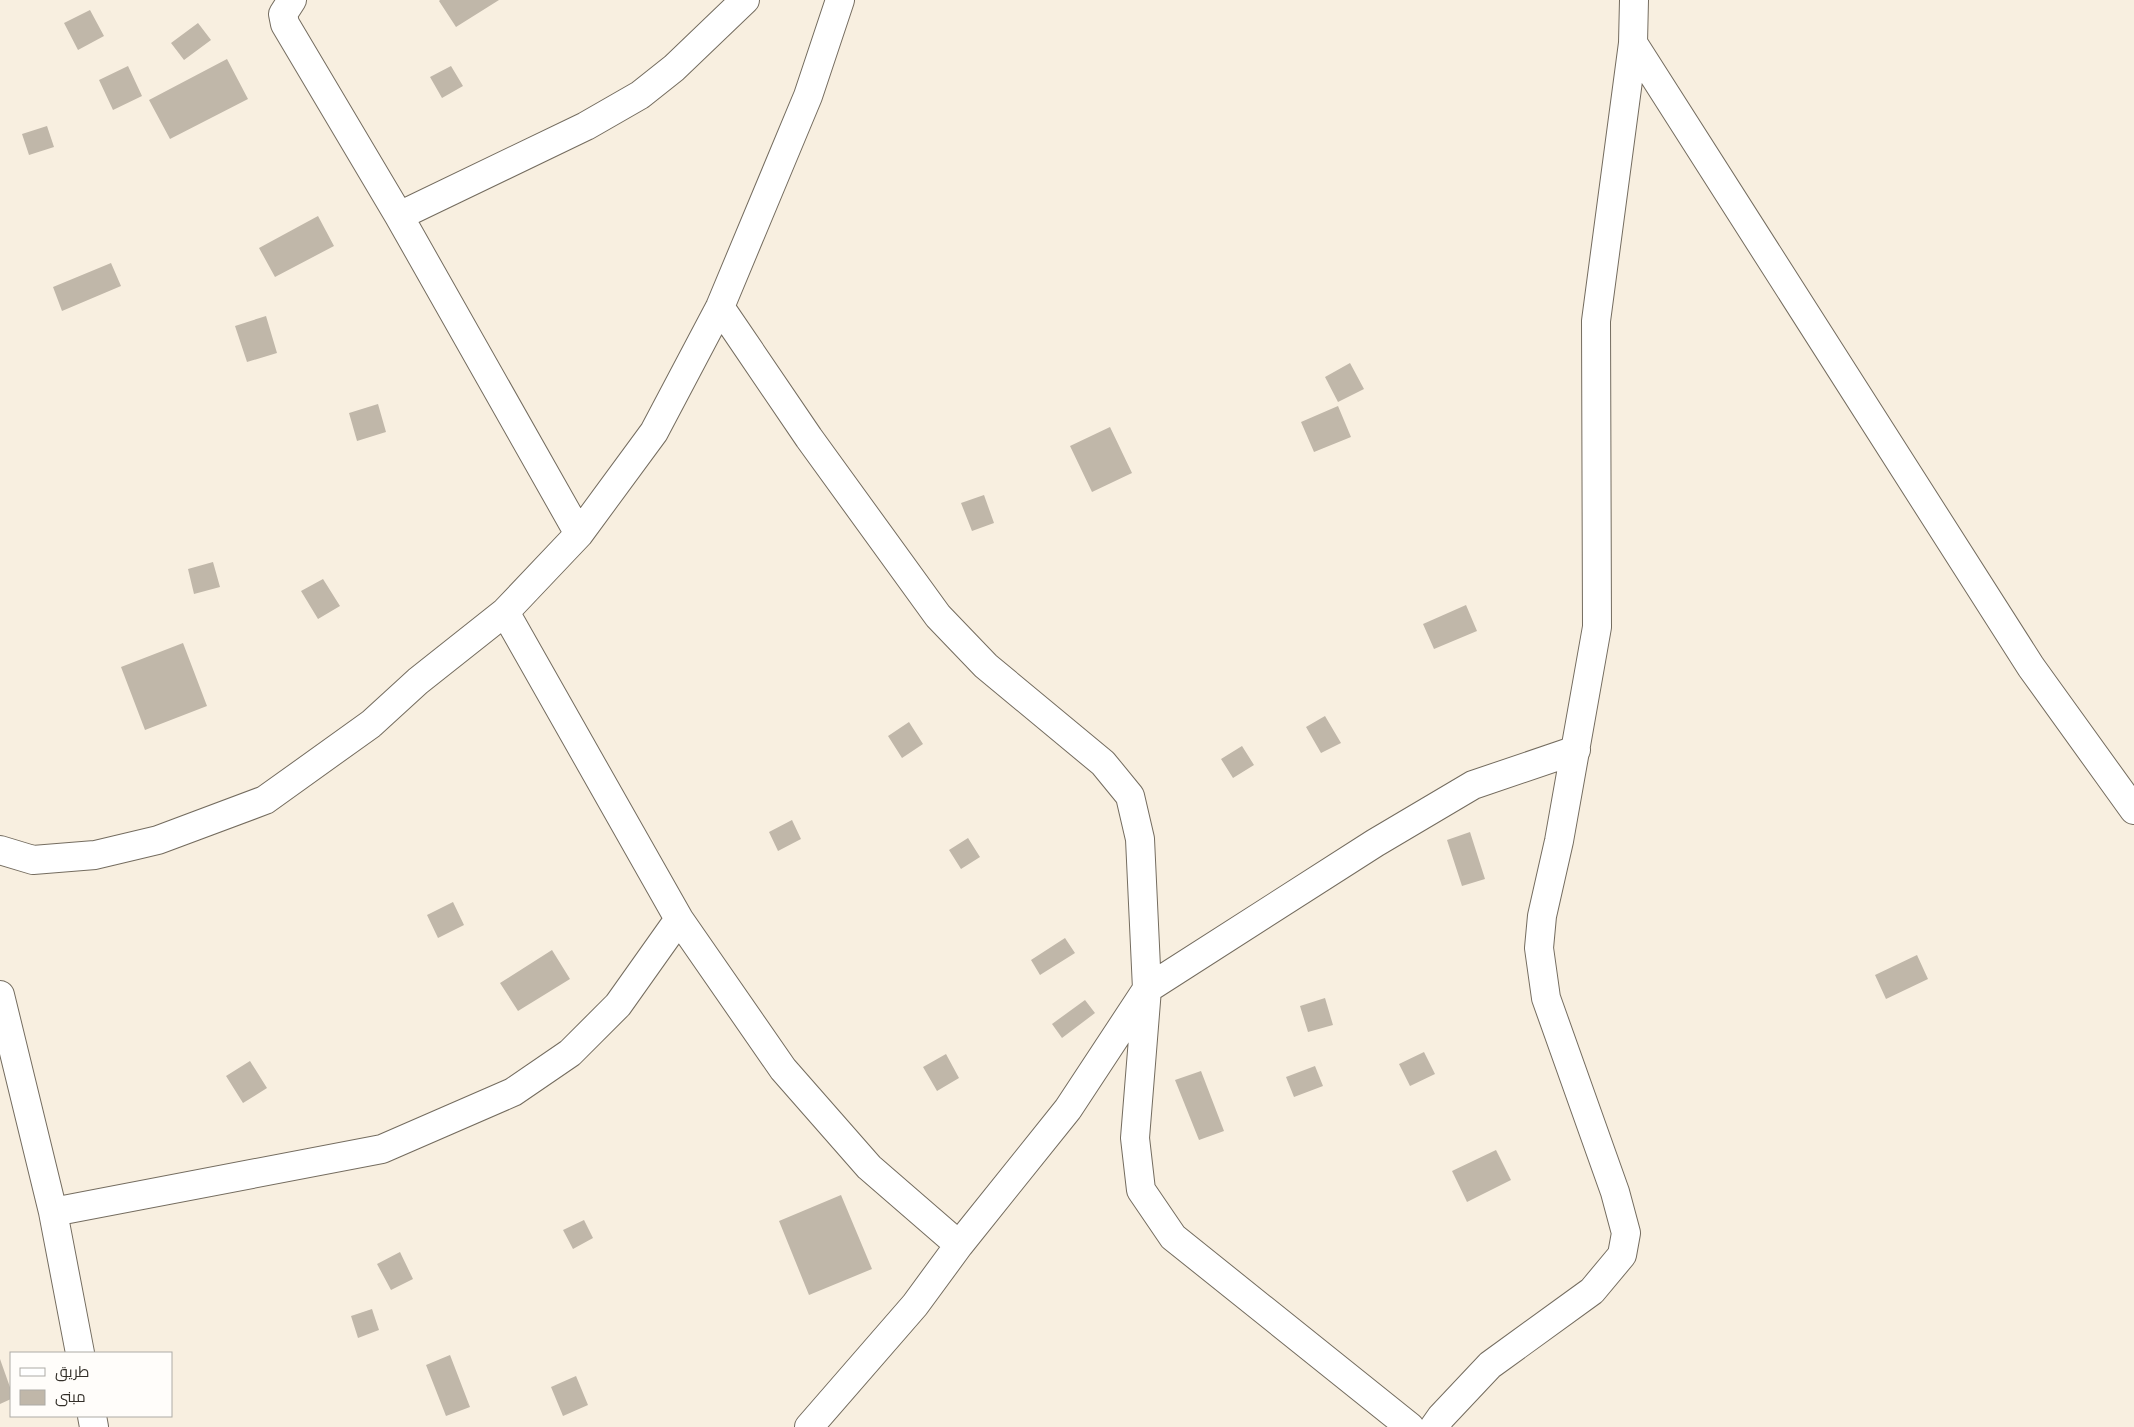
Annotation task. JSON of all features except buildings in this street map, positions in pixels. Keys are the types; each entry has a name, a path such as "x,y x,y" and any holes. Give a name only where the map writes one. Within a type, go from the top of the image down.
{"street":[{"path":"292,0 283,14 285,24 399,216 579,534"},
{"path":"399,216 586,126 640,95 674,68 745,0"},
{"path":"0,850 33,860 95,856 158,840 265,800 371,724 418,681 505,612 579,534 654,432 720,307 808,96 840,0"},
{"path":"1434,1427 1441,1417 1490,1365 1592,1291 1622,1255 1626,1233 1615,1192 1546,998 1539,948 1542,916 1559,841 1597,628 1596,322 1633,42 1634,0"},
{"path":"1633,42 2031,667 2134,810"},
{"path":"720,307 809,438 938,616 986,666 1103,763 1130,796 1140,839 1147,989 1135,1138 1141,1190 1172,1236 1410,1427"},
{"path":"505,612 679,919 782,1069 869,1166 959,1245"},
{"path":"809,1427 915,1305 959,1245 1068,1109 1147,989 1375,843 1473,785 1576,750"},
{"path":"53,1212 382,1149 513,1092 570,1054 618,1005 679,919"},
{"path":"0,994 5,1036 53,1212 80,1352"}]}
